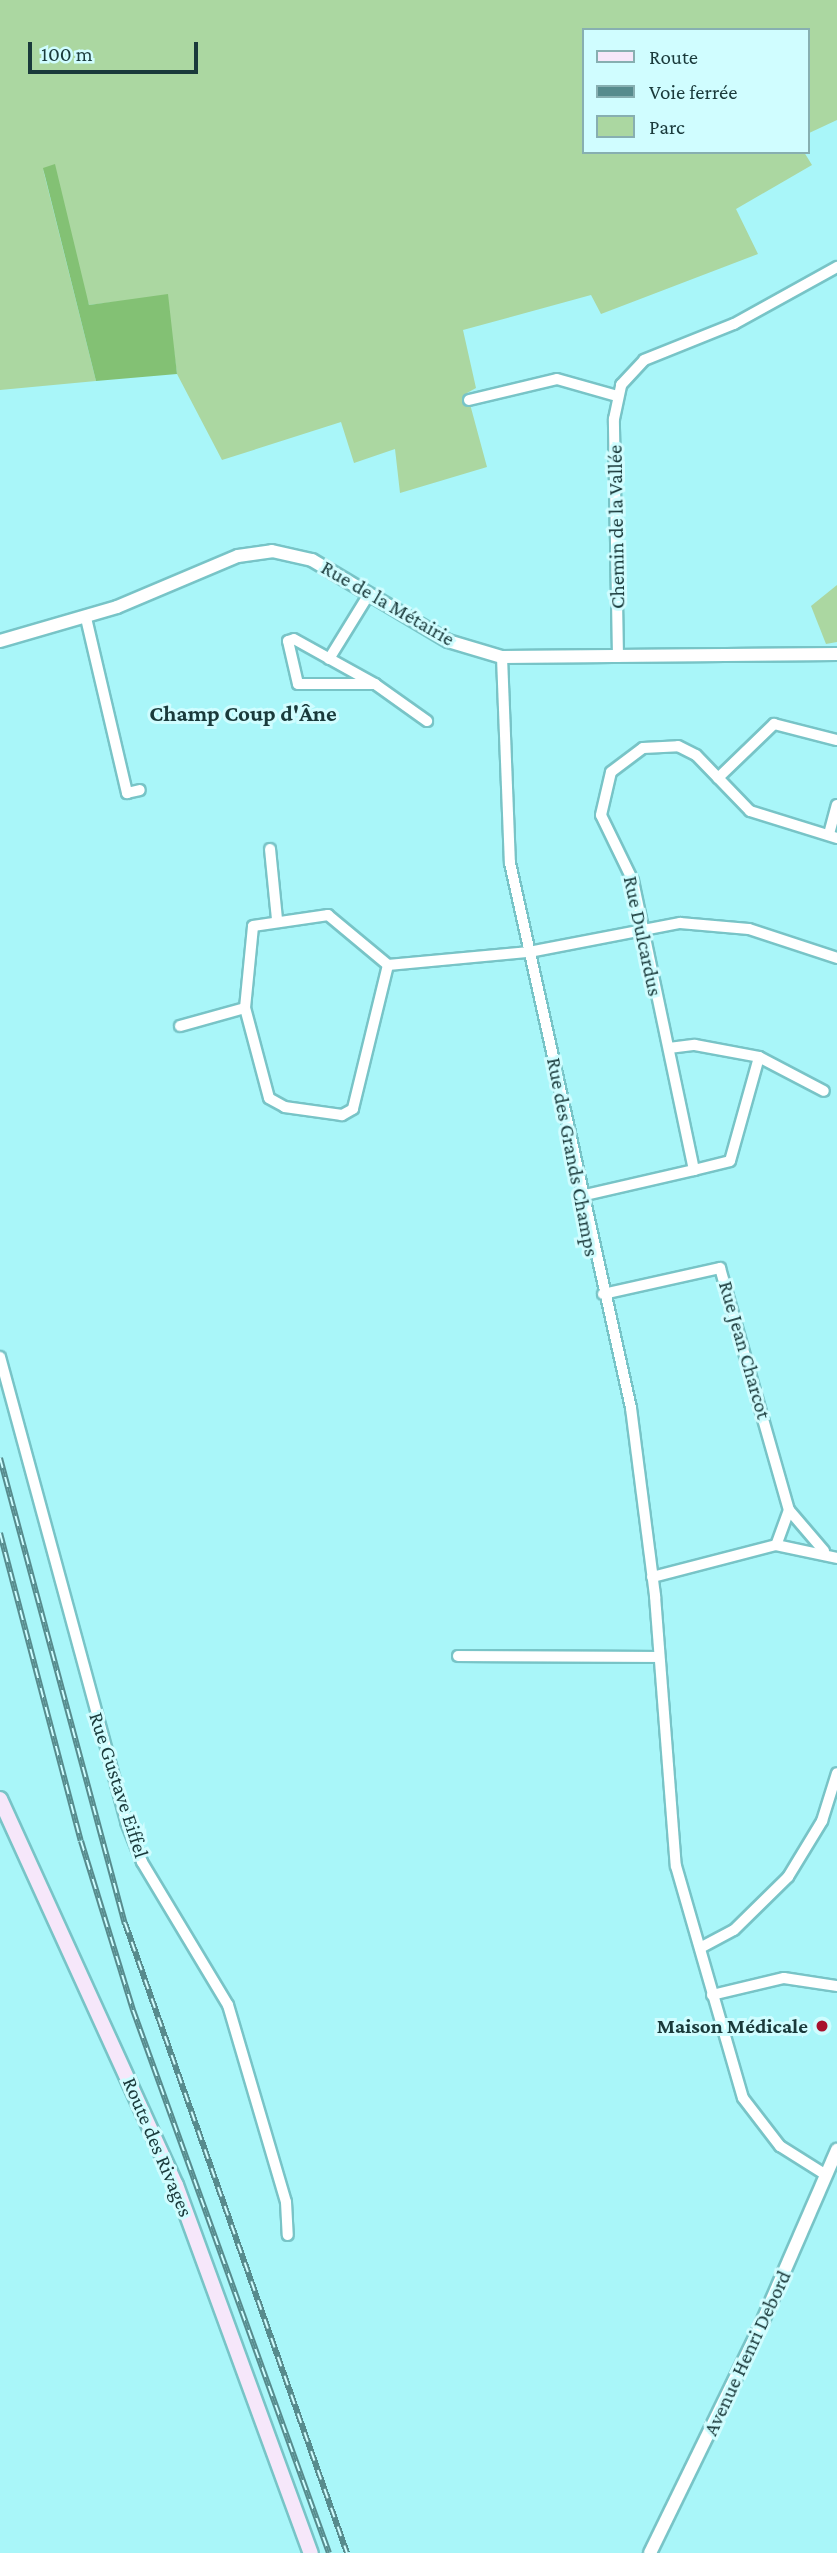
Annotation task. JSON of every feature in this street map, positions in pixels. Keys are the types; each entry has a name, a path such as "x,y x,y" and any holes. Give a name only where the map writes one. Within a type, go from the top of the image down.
{"main road":[{"name":"Route des Rivages","path":"0,1800 173,2177 291,2504"},
{"path":"291,2504 304,2553"},
{"path":"291,2504 312,2553"}],"street":[{"path":"469,400 557,379 617,396 644,360 734,324 837,267"},
{"name":"Chemin de la Vallée","path":"617,396 618,657"},
{"name":"Rue de la Métairie","path":"0,641 86,618 238,556 272,551 312,560 448,641 502,657 837,654"},
{"path":"329,659 369,594"},
{"path":"86,618 127,793 140,790"},
{"path":"375,684 298,684 285,648 294,639 375,684 427,721"},
{"name":"Rue des Grands Champs","path":"502,657 506,826 528,952 631,1409 652,1577 672,1847 712,1995 751,2115 780,2146 832,2178"},
{"path":"346,685 352,672"},
{"path":"718,778 774,724 837,740"},
{"name":"Rue Dulcardus","path":"694,1170 627,862 601,815 611,772 631,753 658,743 696,755 750,810 833,836"},
{"path":"833,836 837,805"},
{"path":"270,849 277,919"},
{"path":"388,965 349,1114 273,1103 245,1008 249,930 277,919 328,915 388,965 528,952 640,926 749,929 837,958"},
{"path":"180,1026 245,1008"},
{"path":"669,1048 695,1045 759,1057 824,1091"},
{"path":"581,1196 730,1161 759,1057"},
{"name":"Rue Jean Charcot","path":"603,1294 720,1268 789,1510 824,1551"},
{"name":"Rue Gustave Eiffel","path":"0,1357 126,1822 142,1862 228,2005 286,2202 288,2235"},
{"path":"776,1545 789,1510"},
{"name":"Rue Jean Charcot","path":"652,1577 776,1545 824,1551 837,1558"},
{"path":"458,1656 659,1657"},
{"path":"699,1948 734,1930 788,1877 822,1821 837,1773"},
{"path":"712,1995 784,1978 837,1986"},
{"name":"Avenue Henri Debord","path":"650,2553 832,2178 837,2150"}],"green space":[{"path":"0,0 837,0 837,120 809,133 809,28 582,28 582,154 805,154 812,165 736,209 758,254 601,314 591,295 463,330 476,388 467,393 487,467 400,493 395,449 354,463 341,422 222,460 177,374 166,296 89,305 43,169 96,381 0,390"},
{"path":"55,164 89,305 168,294 177,374 96,381 43,168"},
{"path":"837,585 837,642 826,644 811,606"}],"railway":[{"path":"0,1458 125,1923 347,2553"},
{"path":"0,1533 81,1841 133,2010 329,2553"}],"place":[{"name":"Maison Médicale","path":"822,2026"}],"district":[{"name":"Champ Coup d'Âne","path":"243,713"}]}
